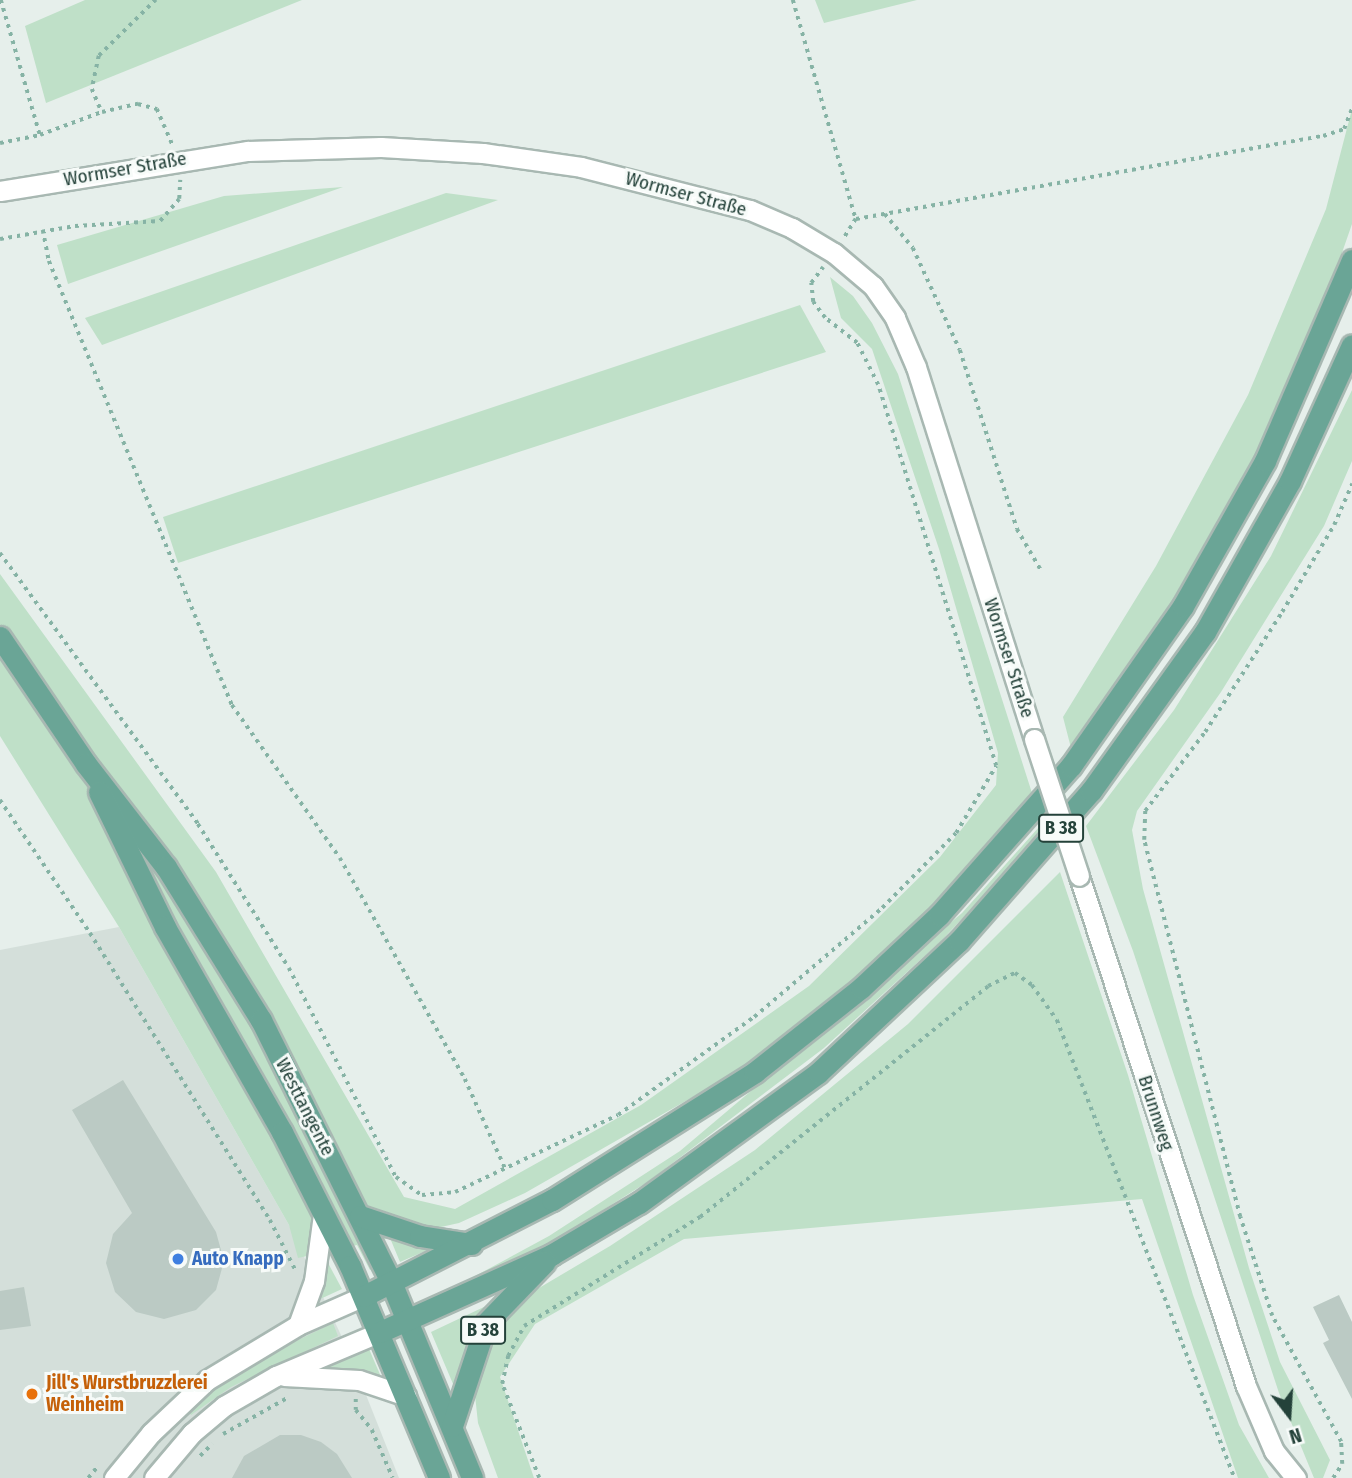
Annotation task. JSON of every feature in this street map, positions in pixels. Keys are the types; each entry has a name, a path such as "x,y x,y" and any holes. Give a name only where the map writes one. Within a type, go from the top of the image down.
{"main road":[{"name":"B 38","path":"364,1296 471,1244 600,1171 755,1072 861,988 1003,846 1122,696 1215,553 1311,363 1352,260"},
{"name":"B 38","path":"407,1320 551,1255 716,1150 818,1073 939,961 1021,875 1091,791 1205,632 1290,481 1352,345"},
{"name":"Westtangente","path":"0,637 86,764 144,836 222,954 261,1020 391,1282 472,1478"},
{"name":"Westtangente","path":"86,764 153,904 324,1214 380,1332 439,1478"},
{"path":"360,1216 421,1236 471,1244"},
{"name":"B 38","path":"452,1426 486,1323 551,1255"},
{"path":"380,1332 407,1320"}],"street":[{"name":"Wormser Straße","path":"0,191 175,170 287,147 381,147 581,167 750,210 834,253 873,286 895,318 916,367 1034,739"},
{"name":"Brunnweg","path":"1034,739 1246,1386 1274,1451 1296,1478"},
{"path":"298,1325 314,1281 324,1214"},
{"path":"114,1478 167,1416 207,1380 298,1325 364,1296"},
{"path":"154,1478 192,1433 224,1405 276,1376 380,1332"},
{"path":"276,1376 359,1380 406,1396"}],"path":[{"path":"1,0 40,135"},
{"path":"102,112 92,89 99,56 156,0"},
{"path":"793,0 856,219"},
{"path":"0,143 40,135 102,112 138,104 157,109 167,122 180,199 160,221 43,230 0,239"},
{"path":"844,238 856,219 1323,136 1343,129 1352,108"},
{"path":"885,214 913,248 960,350 1017,529 1042,572"},
{"path":"43,230 64,299 232,705 340,858 465,1079 505,1168"},
{"path":"816,258 833,270"},
{"path":"0,553 198,824 295,979 396,1177 407,1189 439,1197 618,1115 754,1017 882,908 956,832 996,765 878,385 857,343 825,318 813,302 811,283 825,263"},
{"path":"1333,1478 1342,1464 1341,1442 1272,1316 1240,1217 1144,840 1145,811 1205,732 1282,612 1334,525 1352,484"},
{"path":"0,800 90,933 270,1220 297,1272"},
{"path":"539,1478 502,1384 509,1356 524,1326 700,1217 988,986 1016,974 1032,985 1057,1020 1235,1478"},
{"path":"359,1380 356,1410 372,1430 393,1478"},
{"path":"198,1458 217,1438 279,1399 301,1394"}],"shaded area":[{"path":"119,927 289,1225 349,1352 399,1478 0,1478 0,950"}],"green space":[{"path":"85,0 302,0 46,103 25,26"},
{"path":"815,0 917,0 824,23"},
{"path":"1352,109 1352,224 1328,293 1244,484 1161,622 1071,748 1063,717 1156,566 1248,395 1326,209"},
{"path":"343,187 68,284 57,245 224,196"},
{"path":"446,193 498,200 102,345 85,318"},
{"path":"830,277 853,296 872,323 898,374 1032,793 919,923 759,1059 525,1193 459,1223 391,1238 430,1249 400,1262 390,1238 364,1244 373,1268 370,1270 357,1245 298,1258 289,1225 119,927 0,736 0,574 216,872 404,1197 455,1209 641,1105 809,986 940,857 996,785 998,753 939,549 872,349 841,318"},
{"path":"800,305 826,352 178,563 163,517"},
{"path":"1352,390 1352,461 1324,526 1221,692 1137,811 1132,830 1143,889 1249,1268 1280,1362 1330,1460 1323,1478 1314,1478 1279,1393 1133,951 1086,826 1174,710 1271,556"},
{"path":"1040,826 1043,833 941,941 824,1048 649,1181 554,1241 445,1299 442,1294 549,1236 680,1151 962,913"},
{"path":"1060,872 1128,1075 1193,1295 1239,1425 1269,1478 1238,1478 1142,1199 684,1239 535,1324 500,1377 534,1478 498,1478 478,1423 474,1386 496,1322 517,1301 610,1246 755,1150 908,1024"},
{"path":"328,1263 342,1289 318,1300 325,1264"},
{"path":"486,1306 471,1334 456,1391 431,1332"},
{"path":"333,1323 338,1336 231,1387 191,1415 187,1409 257,1360"},
{"path":"369,1349 382,1379 327,1368 327,1366"}],"building":[{"path":"123,1080 216,1232 224,1261 216,1290 196,1310 164,1319 136,1312 115,1292 106,1263 113,1234 132,1213 72,1110"},
{"path":"24,1287 31,1326 0,1330 0,1291"},
{"path":"1339,1295 1352,1322 1352,1399 1323,1343 1329,1340 1313,1307"},
{"path":"280,1435 301,1435 321,1442 337,1454 352,1478 232,1478 244,1456"}],"place":[{"name":"Auto Knapp","path":"178,1259"},
{"name":"Jill's Wurstbruzzlerei Weinheim","path":"32,1394"}]}
